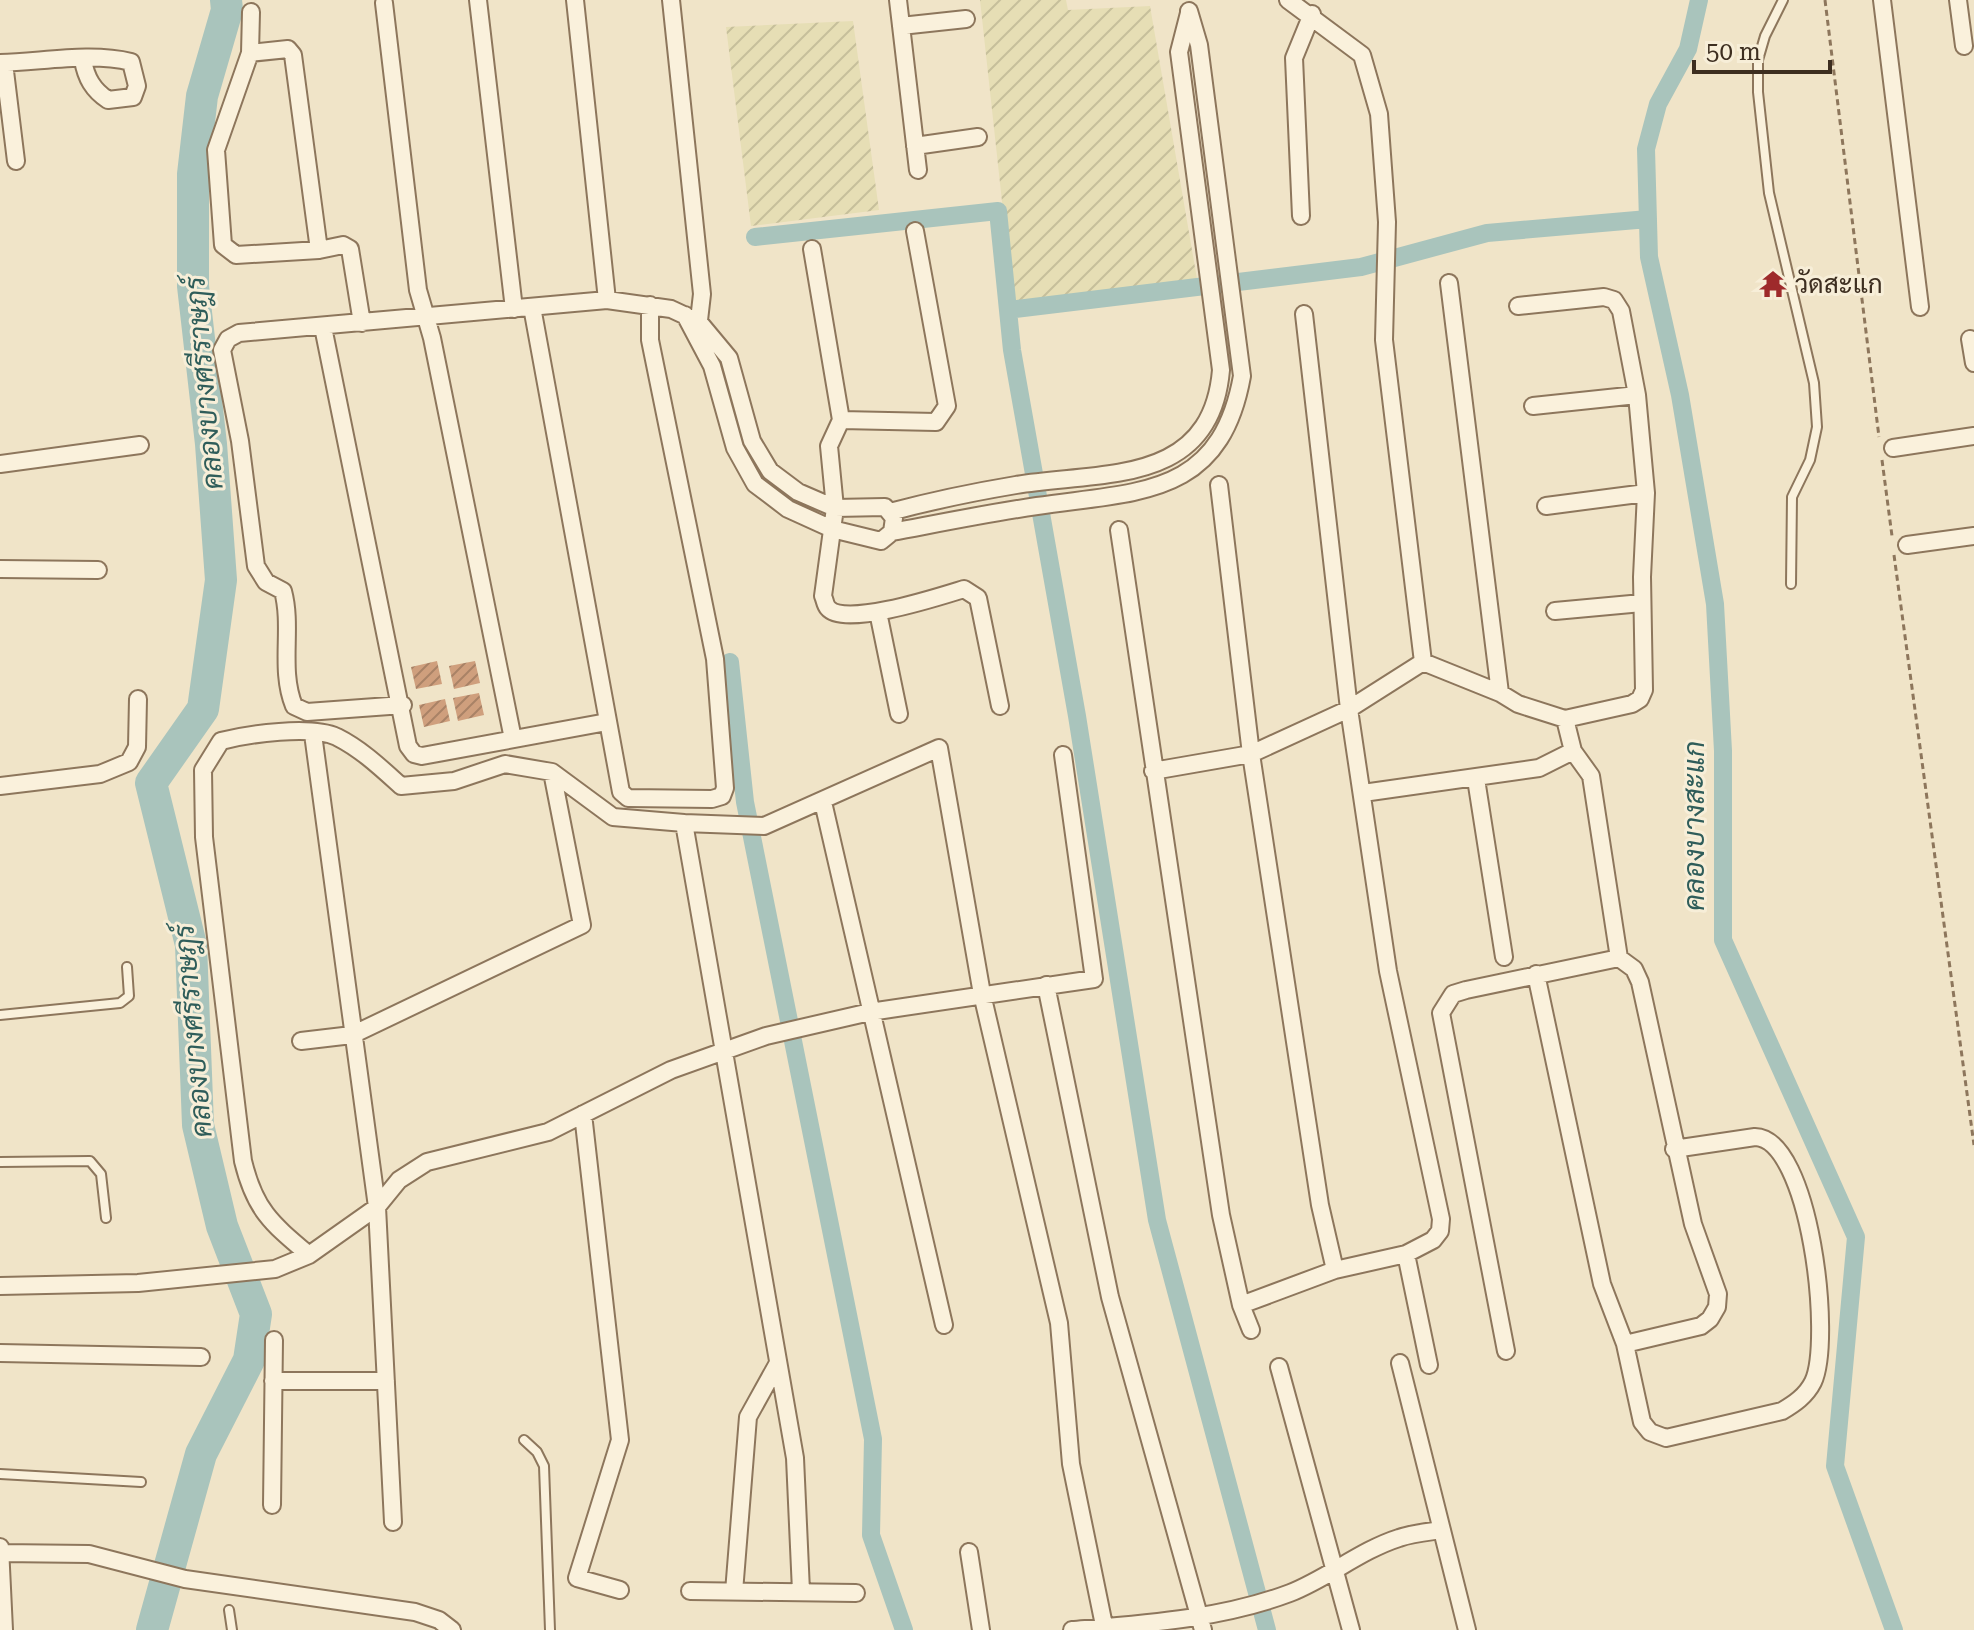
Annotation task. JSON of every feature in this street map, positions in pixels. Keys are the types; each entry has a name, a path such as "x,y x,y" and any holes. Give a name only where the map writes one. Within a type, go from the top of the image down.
{"street":[{"path":"478,0 514,309"},
{"path":"575,0 607,300"},
{"path":"671,0 702,294 694,325 712,366 735,448 755,484 788,509 832,529 861,535 874,542 892,532 1019,508 1121,496 1159,487 1183,476 1211,453 1228,426 1242,376 1235,299 1199,45 1190,6"},
{"path":"898,0 918,170"},
{"path":"1288,0 1312,14 1362,55 1379,114 1387,222 1383,291 1390,400 1423,662"},
{"path":"1882,0 1920,307"},
{"path":"1958,0 1964,46"},
{"path":"384,3 418,290 513,739"},
{"path":"890,512 1016,485 1119,474 1157,466 1181,451 1207,422 1219,394 1221,370 1179,52 1190,6"},
{"path":"251,12 250,53 216,150 223,245 236,255 319,250 343,245 350,249 362,323"},
{"path":"1301,216 1294,58 1312,14"},
{"path":"901,26 966,19"},
{"path":"250,53 288,49 293,55 319,250"},
{"path":"16,161 2,63 83,60"},
{"path":"915,146 978,137"},
{"path":"841,420 917,424 936,422 944,416 946,398 915,231"},
{"path":"812,249 841,420 829,446 835,508 823,596 828,608 836,613 878,612 964,589 972,592 978,598 1000,706"},
{"path":"1449,283 1500,693"},
{"path":"1423,662 1500,693 1518,704 1565,719 1640,699 1644,690 1642,603 1646,493 1637,395 1621,311 1614,300 1604,297 1518,306"},
{"path":"403,705 307,712 294,706 287,689 287,606 283,591 266,582 256,566 240,441 222,350 228,339 239,333 607,300 650,305 694,325 729,358 752,441 770,471 798,492 835,508 878,505 890,512 895,525 892,532"},
{"path":"532,307 618,783 628,798 712,799 722,796 725,788 715,659 650,340 650,305"},
{"path":"1241,1305 1335,1270 1406,1254 1433,1240 1440,1231 1441,1219 1388,971 1349,709 1304,314"},
{"path":"323,327 403,705 408,746 414,754 422,756 607,722"},
{"path":"1970,339 1974,363"},
{"path":"1533,406 1637,395"},
{"path":"1893,448 1974,436"},
{"path":"0,464 140,445"},
{"path":"1119,474 1121,496"},
{"path":"1219,485 1251,754 1320,1205 1335,1270"},
{"path":"1546,506 1646,493"},
{"path":"861,535 857,521 864,508"},
{"path":"1119,530 1221,1215 1241,1305 1251,1330"},
{"path":"1907,545 1974,536"},
{"path":"0,569 98,570"},
{"path":"1555,611 1642,603"},
{"path":"878,612 899,714"},
{"path":"1153,771 1251,754 1349,709 1423,662"},
{"path":"0,786 100,774 129,762 139,729 138,699"},
{"path":"1565,719 1573,751 1591,776 1619,958 1634,969 1640,982 1674,1149 1693,1224 1718,1294 1717,1307 1701,1326 1625,1344"},
{"path":"309,1255 276,1227 251,1196 243,1161 204,837 203,770 221,741 258,732 333,735 360,751 401,786 454,781 505,764 552,772 613,817 764,826 939,748 982,994 1059,1323 1071,1464 1105,1629"},
{"path":"313,734 377,1207 393,1522"},
{"path":"1363,793 1539,768 1573,751"},
{"path":"0,1286 138,1283 275,1269 309,1255 377,1207 399,1180 427,1162 548,1132 671,1070 766,1036 870,1012 1094,979 1063,755"},
{"path":"301,1041 352,1035 582,925 552,772"},
{"path":"1476,779 1504,957"},
{"path":"823,802 944,1325"},
{"path":"684,823 795,1458 801,1591"},
{"path":"1506,1351 1441,1013 1445,1002 1453,994 1619,958"},
{"path":"1536,974 1602,1284 1625,1344 1642,1422 1659,1437 1782,1411 1796,1402 1815,1379 1822,1302 1799,1189 1783,1154 1765,1137 1674,1149"},
{"path":"1046,985 1110,1297 1201,1623"},
{"path":"583,1114 620,1440 577,1578 620,1590"},
{"path":"1406,1254 1429,1365"},
{"path":"272,1505 274,1340"},
{"path":"0,1353 201,1357"},
{"path":"734,1592 748,1417 778,1363"},
{"path":"1400,1363 1467,1630"},
{"path":"1279,1367 1351,1630"},
{"path":"273,1381 386,1381"},
{"path":"1072,1630 1201,1623 1242,1606 1288,1594 1402,1537 1442,1530"},
{"path":"0,1547 4,1630"},
{"path":"969,1552 981,1630"},
{"path":"0,1553 89,1554 185,1579 415,1612 439,1620 452,1630"},
{"path":"690,1591 856,1593"}],"lane":[{"path":"1783,0 1765,36 1758,60 1758,92 1772,207 1814,383 1817,427 1810,460 1792,497 1791,584"},
{"path":"0,1015 120,1003 129,996 127,967"},
{"path":"0,1162 90,1161 101,1174 106,1218"},
{"path":"524,1440 537,1452 544,1466 550,1630"},
{"path":"0,1474 141,1482"},
{"path":"229,1610 232,1630"}],"path":[{"path":"1825,0 1902,620 1974,1145"}],"shaded area":[{"path":"980,0 1066,0 1068,10 1150,6 1197,279 1013,302"},
{"path":"853,21 879,210 751,226 726,27"}],"building":[{"path":"437,661 442,684 416,689 411,667"},
{"path":"475,661 480,683 454,689 449,666"},
{"path":"479,693 484,715 458,721 453,698"},
{"path":"445,699 450,721 424,727 419,705"}],"waterway":[{"name":"คลองบางศรีราษฎร์","path":"152,1630 201,1454 249,1360 256,1314 222,1226 198,1125 191,945 151,783 203,709 221,580 211,444 193,286 193,174 202,96 227,10 226,0"},
{"name":"คลองบางสะแก","path":"1699,0 1688,49 1658,104 1646,149 1649,257 1680,395 1715,604 1723,751 1723,940 1856,1237 1835,1466 1894,1630"},
{"path":"755,237 998,211 1012,350 1077,716 1157,1220 1267,1630"},
{"path":"1008,310 1361,267 1487,233 1648,219"},
{"path":"730,662 745,802 873,1439 871,1535 904,1630"}],"place":[{"name":"วัดสะแก","path":"1773,284"}]}
